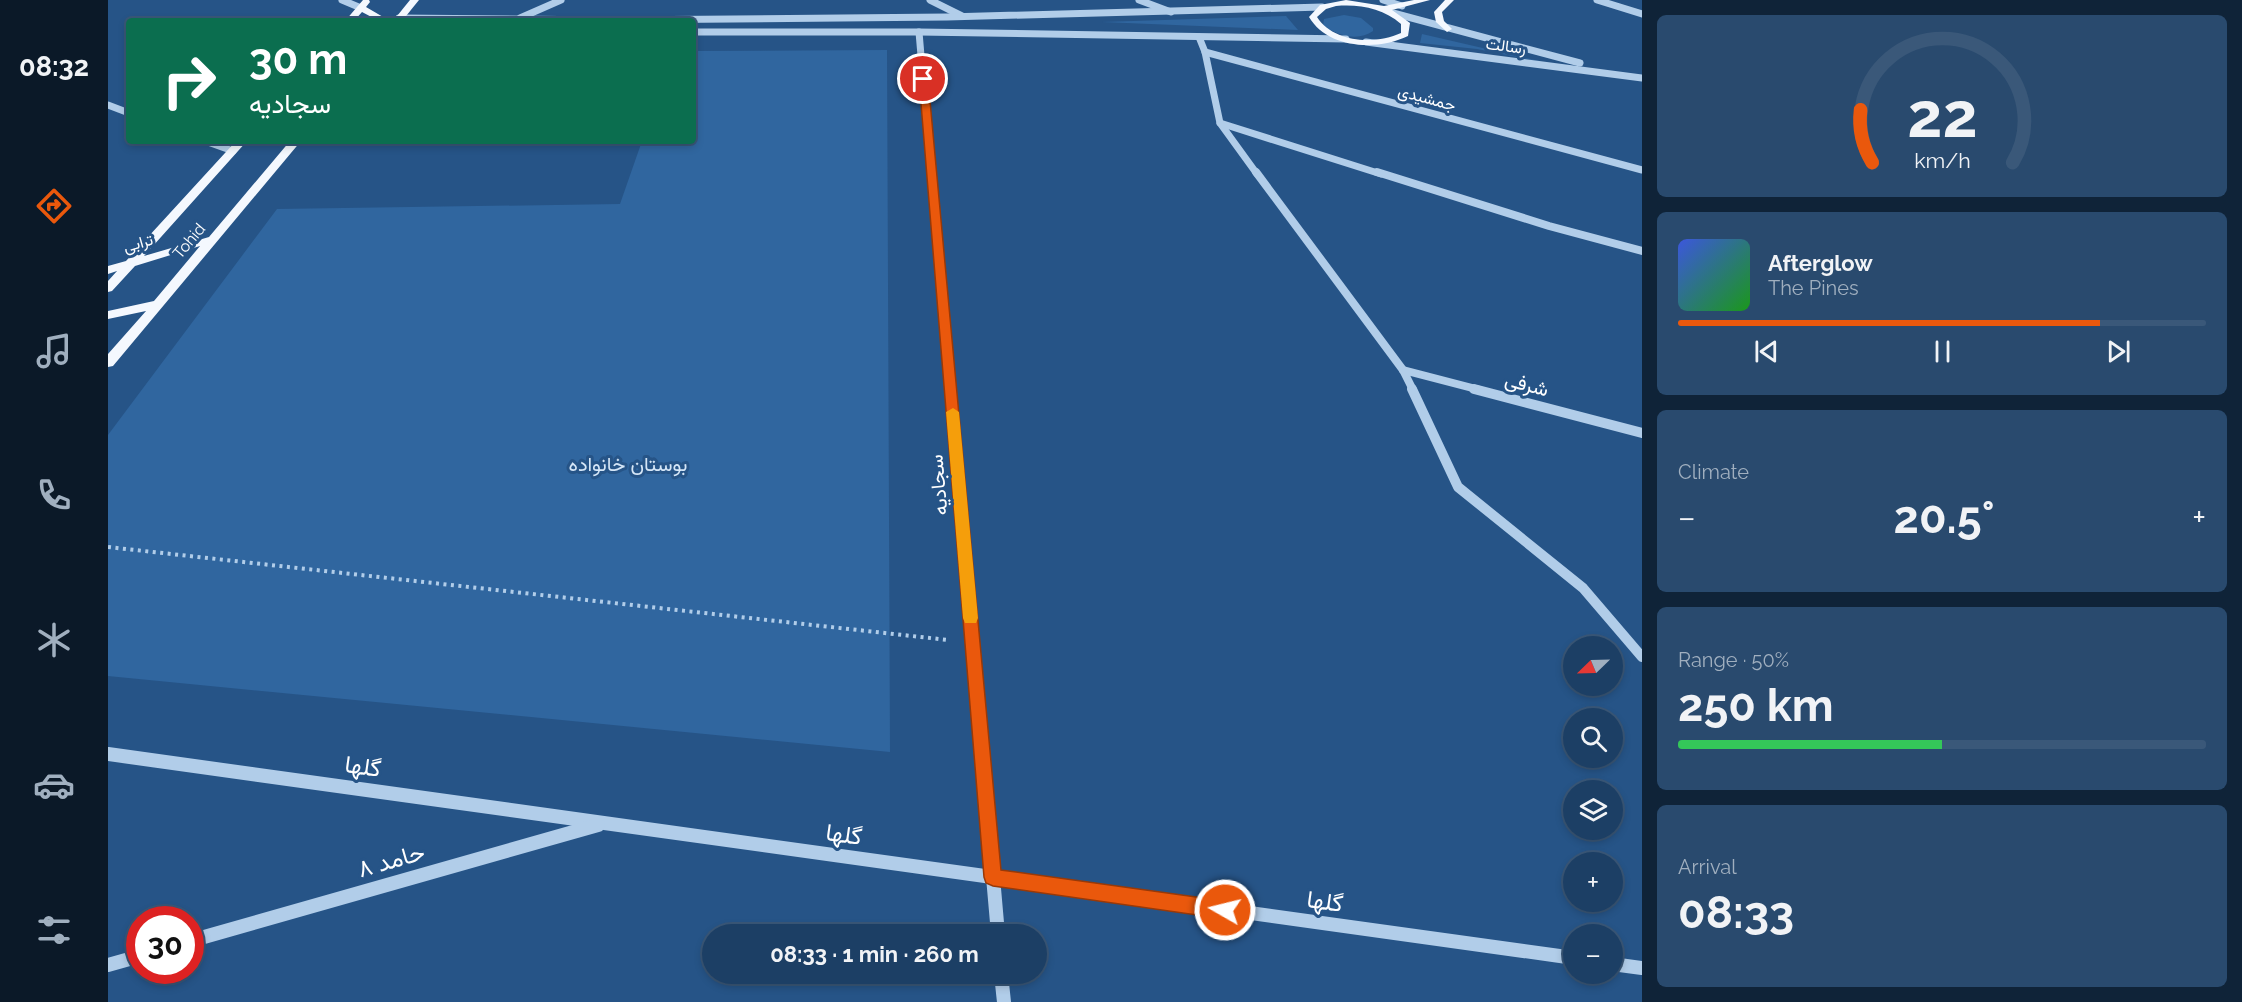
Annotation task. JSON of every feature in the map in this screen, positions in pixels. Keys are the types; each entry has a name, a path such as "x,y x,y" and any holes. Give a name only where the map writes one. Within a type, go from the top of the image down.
{"main road":[{"path":"352,18 368,0"},
{"path":"400,18 415,0"},
{"path":"1387,7 1406,23 1406,34 1390,41 1366,42 1346,39 1332,34 1315,23 1313,17 1322,7 1345,2 1387,7 1426,0"},
{"path":"1447,30 1440,22 1438,12 1450,0"},
{"path":"361,8 380,18"},
{"name":"Tohid","path":"108,288 239,144"},
{"name":"Tohid","path":"108,363 293,144"},
{"name":"ترابی","path":"108,270 213,239"},
{"path":"108,315 158,304"}],"street":[{"path":"342,0 361,8"},
{"path":"520,18 561,0"},
{"path":"930,0 964,17"},
{"path":"1139,0 1177,14"},
{"path":"1150,0 1177,14"},
{"path":"1597,0 1642,14"},
{"path":"696,19 1177,14 1322,7"},
{"path":"1387,7 1447,30 1624,74"},
{"path":"696,32 919,32 1346,39"},
{"name":"سجادیه","path":"919,32 997,924"},
{"path":"1198,37 1205,52 1220,123 1403,370 1458,487 1583,588 1642,657"},
{"name":"رسالت","path":"1366,42 1642,78"},
{"name":"جمشیدی","path":"1205,52 1642,170"},
{"path":"108,105 126,112"},
{"path":"1220,123 1549,226 1642,251"},
{"path":"214,144 233,151"},
{"name":"شرفی","path":"1403,370 1642,433"},
{"name":"گلها","path":"108,753 1563,956"},
{"name":"حامد ۸","path":"204,937 604,823"},
{"path":"108,965 126,960"},
{"path":"1623,965 1642,968"},
{"path":"1002,984 1004,1002"}],"path":[{"path":"108,548 973,643"}],"green space":[{"path":"1344,15 1361,18 1373,28 1373,31 1354,37 1323,26 1324,19"},
{"path":"1286,16 1298,30 1102,22"},
{"path":"1422,34 1548,63 1477,49 1420,43"},
{"name":"بوستان خانواده","path":"887,50 890,752 108,676 108,435 277,209 620,204 641,144 696,144 696,51"}],"slow traffic":[{"path":"953,412 971,618"}],"route":[{"path":"923,79 993,877 1225,910"}]}
